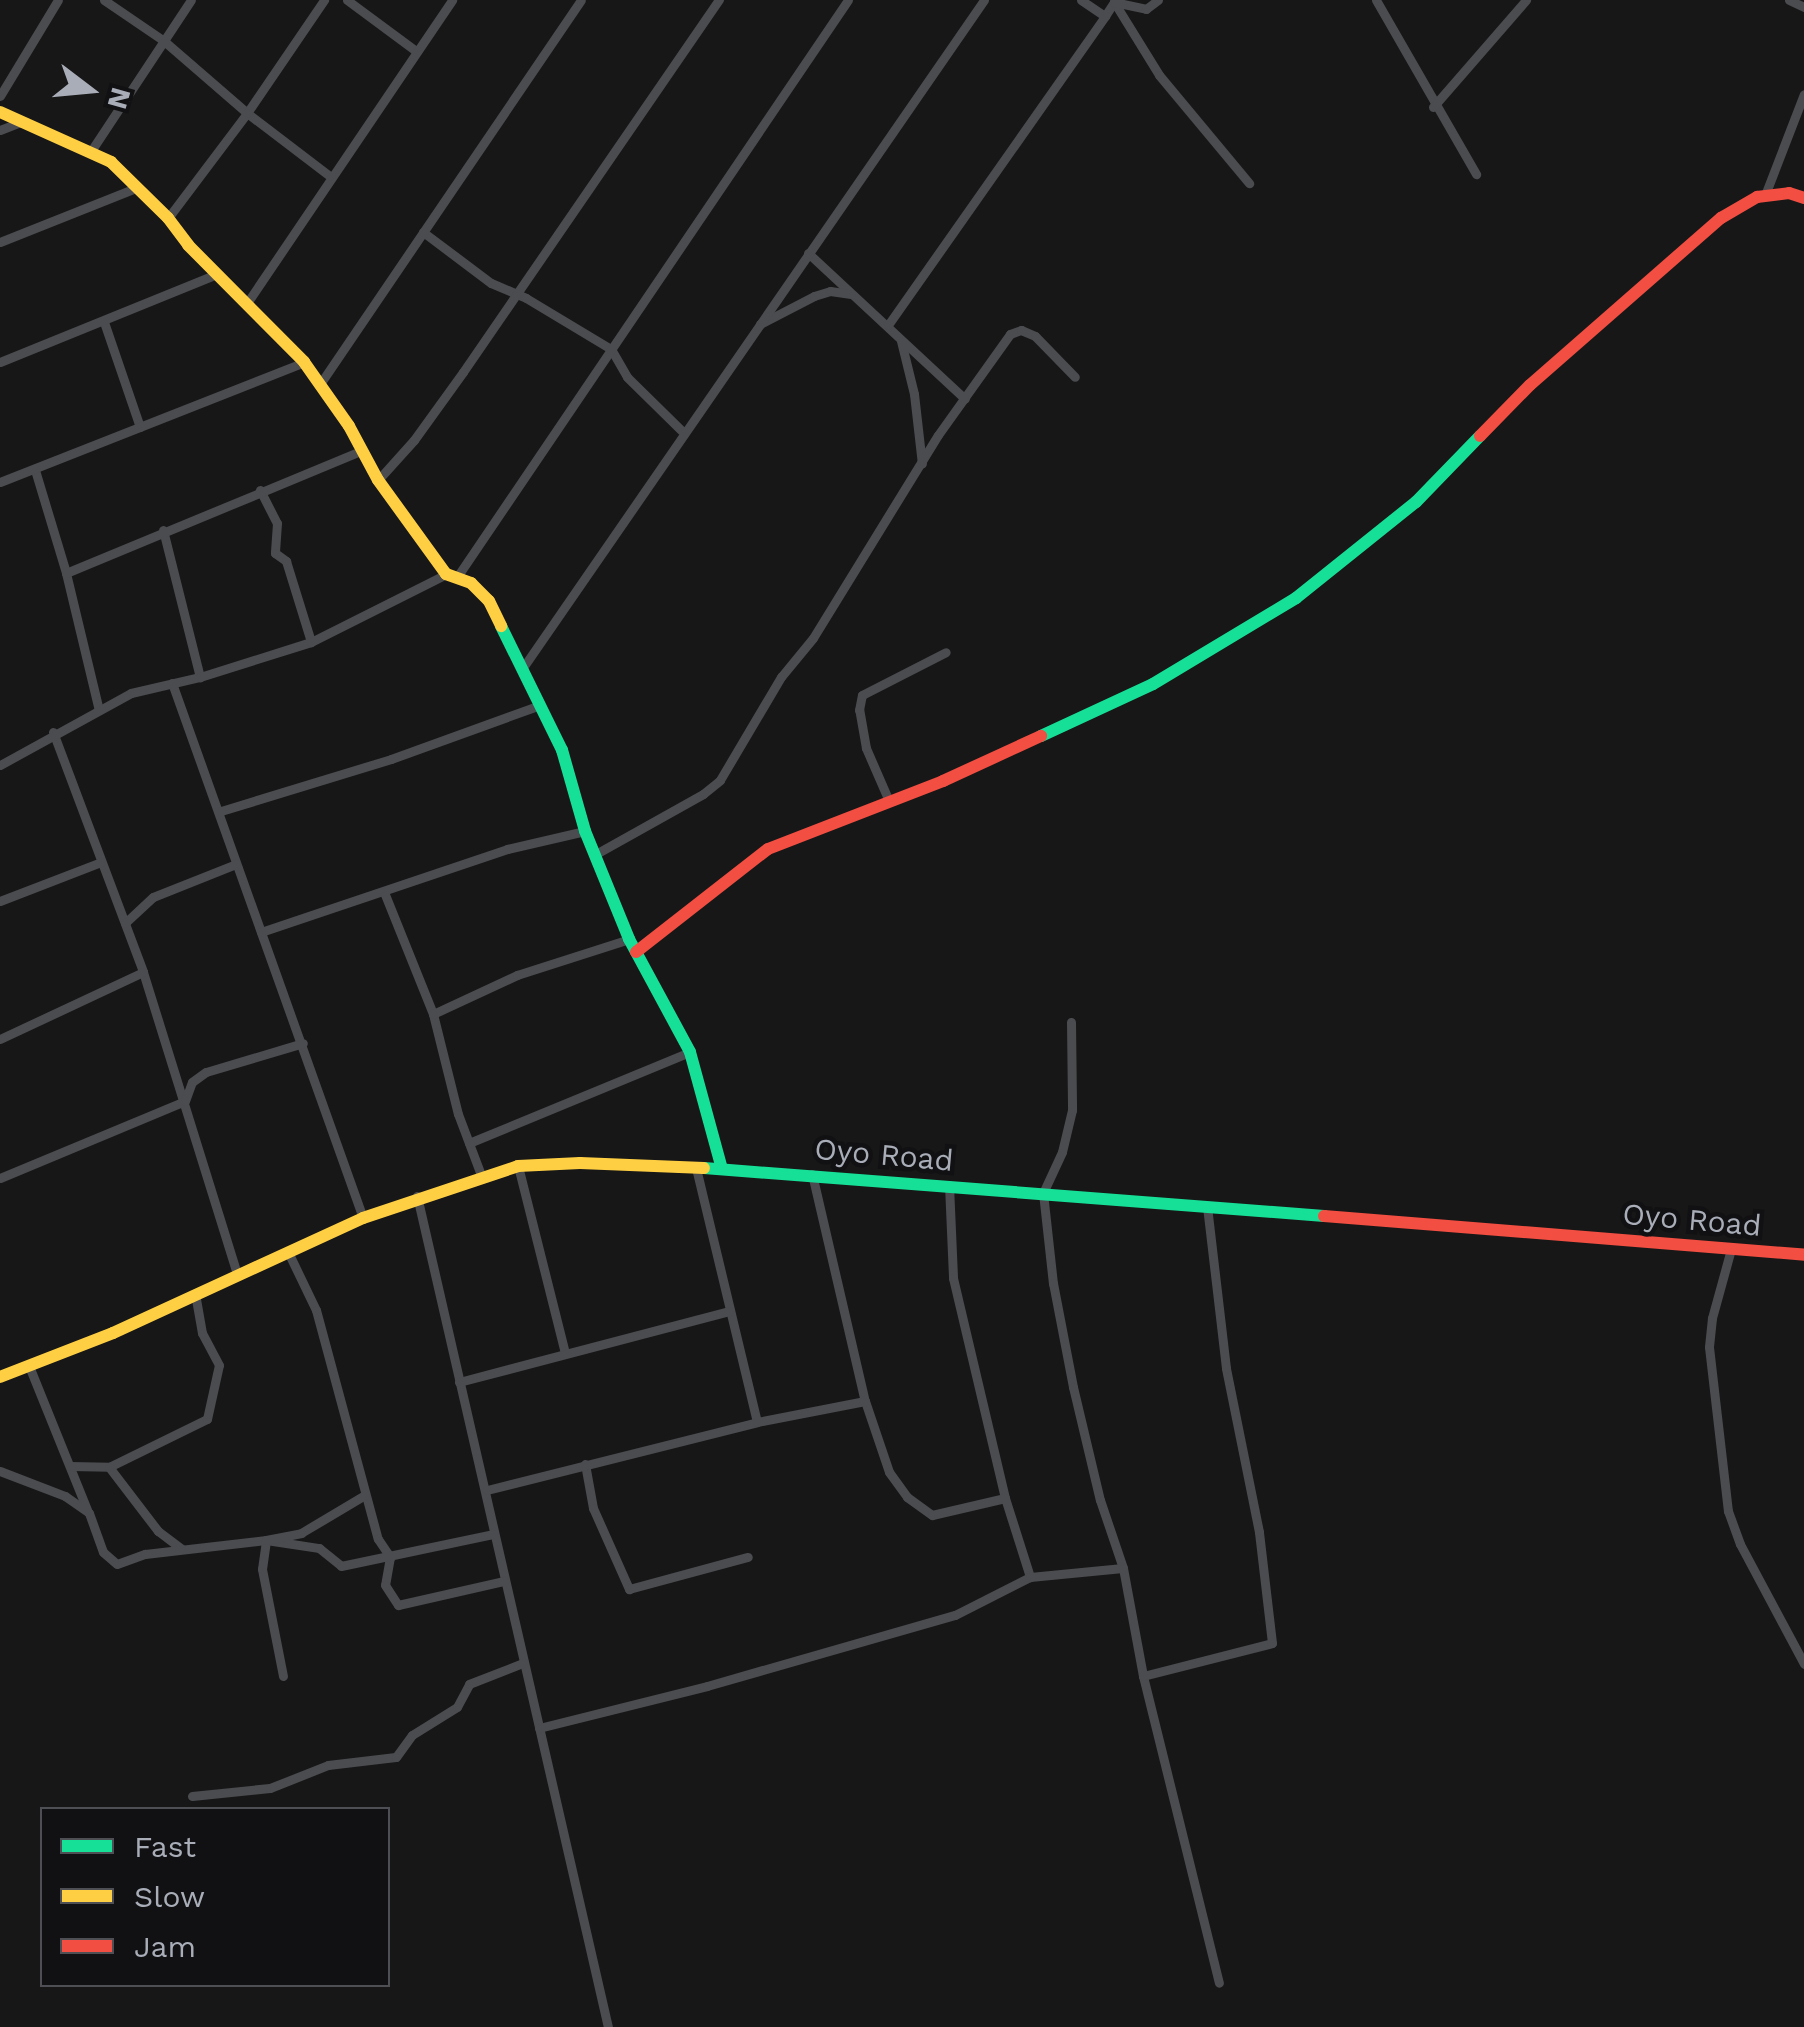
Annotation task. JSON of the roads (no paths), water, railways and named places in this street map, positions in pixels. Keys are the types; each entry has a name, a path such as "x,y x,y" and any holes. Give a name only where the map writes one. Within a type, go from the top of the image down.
{"street":[{"path":"0,96 58,0"},
{"path":"104,0 164,41 248,113 332,177"},
{"path":"91,151 191,0"},
{"path":"168,218 248,113 324,0"},
{"path":"347,0 416,51"},
{"path":"247,304 452,0"},
{"path":"320,384 581,0"},
{"path":"378,480 414,440 718,0"},
{"path":"1,761 131,693 200,677 310,642 452,575 848,0"},
{"path":"522,669 682,432 984,0"},
{"path":"1081,0 1105,16"},
{"path":"1114,2 1146,9 1158,0"},
{"path":"1376,0 1404,44 1433,107 1476,174"},
{"path":"1433,107 1526,0"},
{"path":"1790,0 1804,8"},
{"path":"888,325 1027,133 1114,2"},
{"path":"1114,2 1159,75 1248,183"},
{"path":"1765,195 1804,94"},
{"path":"0,112 111,162 168,218 304,362 363,450 378,480 452,575 488,601 562,750 585,831 628,938 690,1052 722,1169"},
{"path":"0,130 23,121"},
{"path":"0,242 136,188"},
{"path":"636,952 768,849 996,758 1153,684 1296,598 1416,502 1594,327 1721,218 1765,195 1789,193 1804,198"},
{"path":"423,232 467,267 611,349 627,377 682,432"},
{"path":"808,253 965,399"},
{"path":"0,362 217,274"},
{"path":"758,326 814,296 830,291 851,294"},
{"path":"104,322 140,426"},
{"path":"594,855 703,794 720,780 781,676 812,638 1010,334 1022,330 1035,336 1075,377"},
{"path":"900,339 914,394 922,467"},
{"path":"0,482 304,362"},
{"path":"66,572 363,450"},
{"path":"35,470 66,572 98,710"},
{"path":"260,490 277,523 275,553 286,561 310,642"},
{"path":"163,530 200,677"},
{"path":"889,802 866,748 858,710 862,695 946,652"},
{"path":"172,683 221,810 236,864 303,1043 362,1218"},
{"path":"221,810 390,758 540,704"},
{"path":"53,732 143,972 237,1273"},
{"path":"261,932 507,849 585,831"},
{"path":"0,901 101,862"},
{"path":"125,923 153,897 236,864"},
{"path":"384,892 433,1014 481,1175"},
{"path":"433,1014 517,975 628,938"},
{"path":"0,1039 143,972"},
{"path":"1071,1022 1072,1110 1062,1152 1043,1193 1053,1283 1073,1387 1100,1500 1122,1568 1143,1676 1218,1983"},
{"path":"0,1178 185,1101 192,1082 206,1072 303,1043"},
{"path":"469,1143 690,1052"},
{"name":"Oyo Road","path":"0,1378 113,1334 362,1218 417,1196 518,1166 580,1162 812,1174 1804,1256"},
{"path":"518,1166 565,1354"},
{"path":"696,1168 757,1422"},
{"path":"812,1174 865,1401 889,1472 925,1513 1005,1498"},
{"path":"950,1186 952,1278 1005,1498 1030,1577"},
{"path":"417,1196 608,2027"},
{"path":"1143,1676 1272,1644 1259,1532 1226,1368 1207,1206"},
{"path":"1732,1249 1712,1318 1709,1347 1728,1510 1740,1544 1804,1664"},
{"path":"289,1254 316,1310 365,1495 378,1538 390,1557 384,1585 398,1604 504,1581"},
{"path":"70,1466 110,1468 207,1419 219,1365 202,1334 195,1294"},
{"path":"459,1382 730,1311"},
{"path":"29,1366 103,1552 117,1564 182,1549 300,1533 365,1495"},
{"path":"485,1491 757,1422 865,1401"},
{"path":"584,1464 594,1508 629,1589 748,1556"},
{"path":"110,1468 158,1531 182,1549"},
{"path":"0,1471 66,1496 88,1513"},
{"path":"266,1540 320,1548 342,1566 493,1534"},
{"path":"266,1540 262,1569 283,1676"},
{"path":"539,1728 707,1686 955,1615 1030,1577 1122,1568"},
{"path":"192,1796 270,1788 328,1765 396,1756 412,1735 457,1707 469,1684 524,1663"}]}
